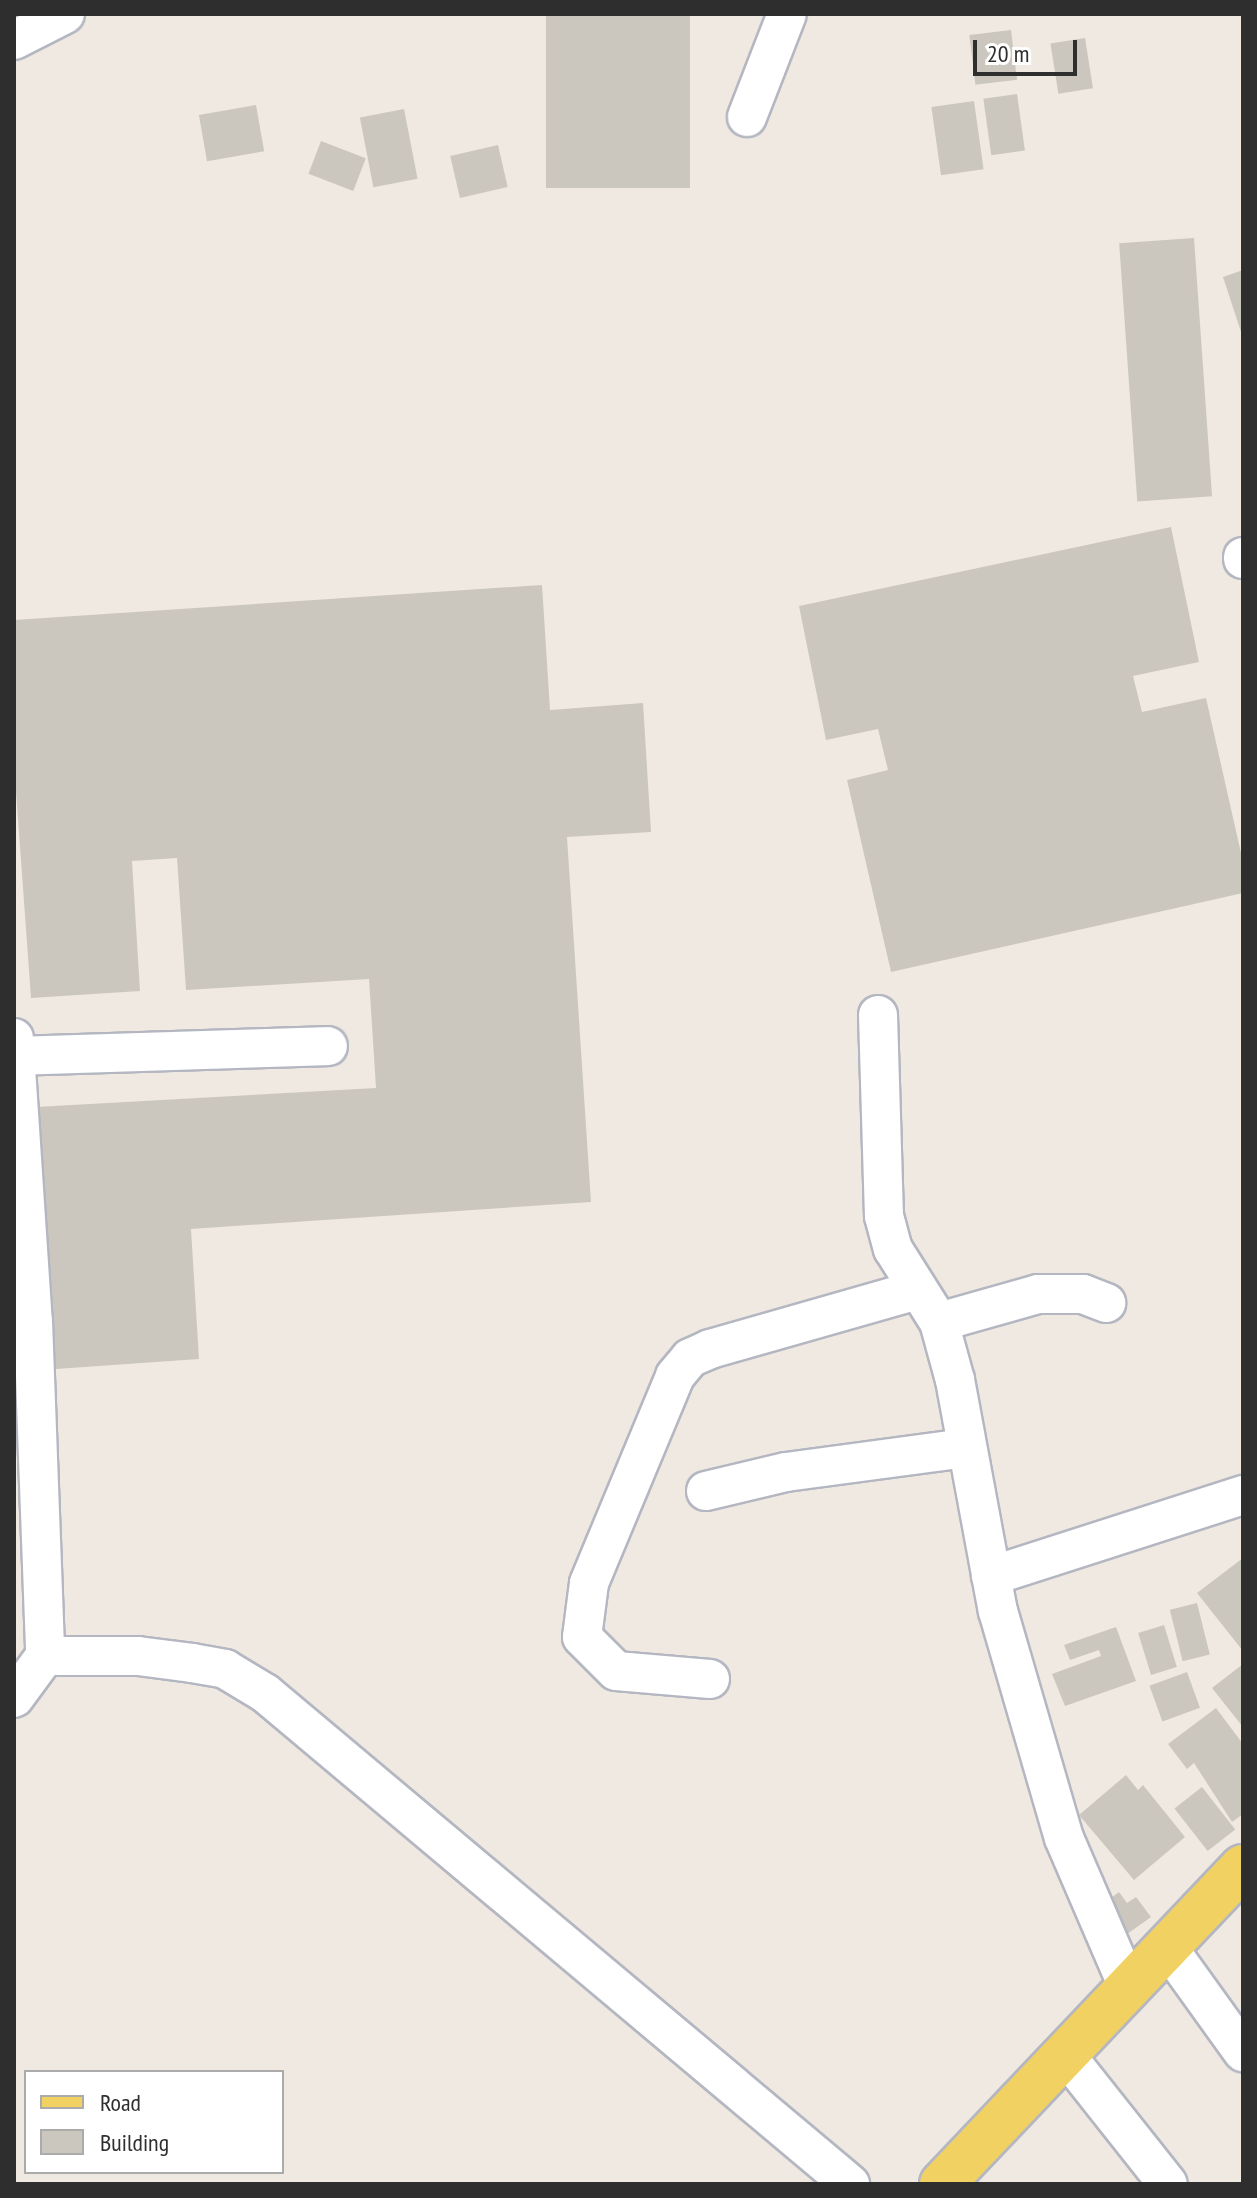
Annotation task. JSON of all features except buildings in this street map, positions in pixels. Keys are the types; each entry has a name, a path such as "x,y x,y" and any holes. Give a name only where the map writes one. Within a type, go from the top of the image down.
{"main road":[{"path":"942,2184 1127,1984 1243,1867"}],"street":[{"path":"14,40 65,14"},
{"path":"747,117 787,14"},
{"path":"878,1015 884,1216 893,1249 939,1322 991,1576 1064,1838 1127,1984"},
{"path":"14,1698 45,1656 33,1321 15,1047 328,1046"},
{"path":"710,1679 616,1671 582,1637 589,1583 675,1376 690,1358 710,1349 917,1290"},
{"path":"939,1322 1038,1294 1083,1294 1106,1303"},
{"path":"706,1491 786,1472 966,1448"},
{"path":"991,1576 1243,1495"},
{"path":"45,1656 138,1656 192,1663 225,1669 265,1693 850,2184"},
{"path":"1166,1945 1243,2052"},
{"path":"1064,2053 1168,2184"}]}
